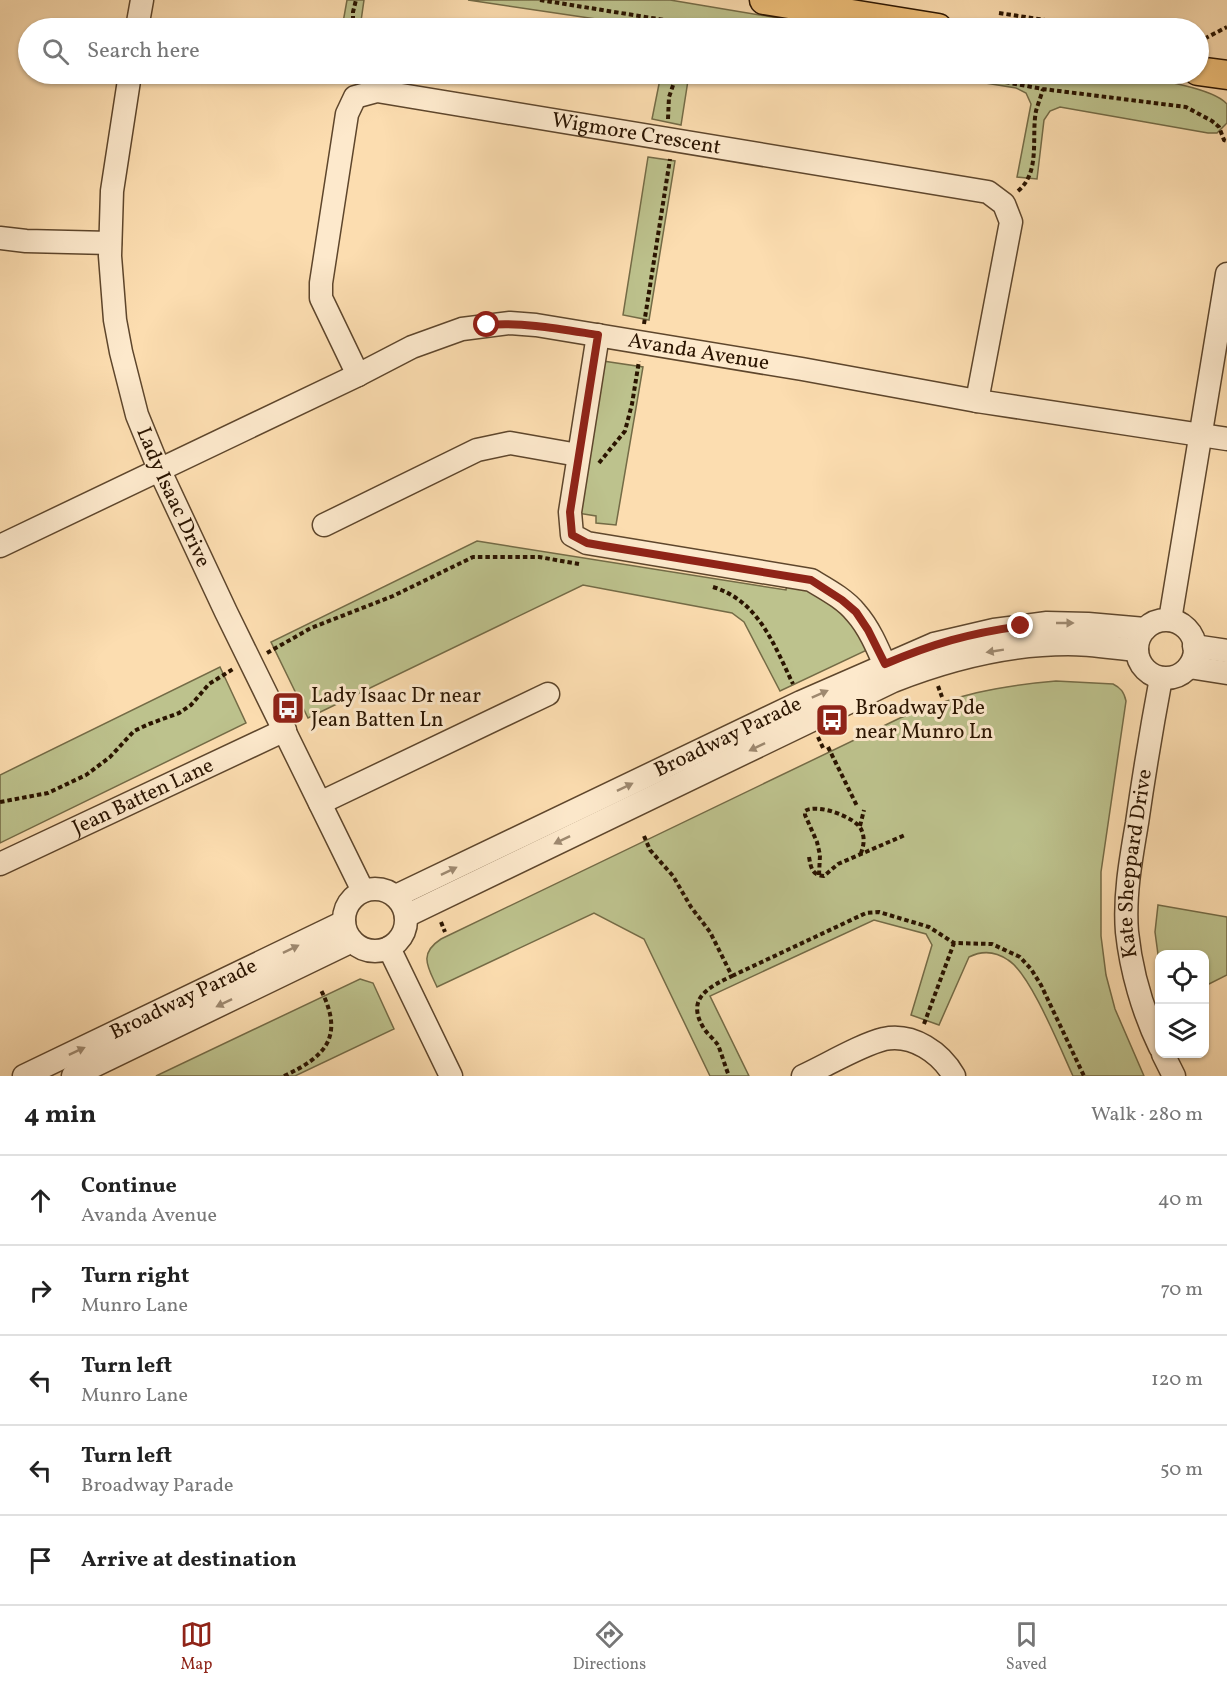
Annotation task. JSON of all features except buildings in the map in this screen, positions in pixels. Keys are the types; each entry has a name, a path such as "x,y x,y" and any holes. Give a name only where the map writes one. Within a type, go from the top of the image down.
{"main road":[{"path":"764,0 876,18"},
{"path":"1209,73 1227,75"}],"street":[{"path":"139,18 142,0"},
{"name":"Lady Isaac Drive","path":"128,84 112,191 110,243 112,289 121,352 137,415 159,470 249,661 363,891"},
{"name":"Wigmore Crescent","path":"358,375 321,298 321,283 346,114 355,97 377,91 988,192 1004,204"},
{"path":"976,401 1011,222 1004,204"},
{"path":"0,238 26,241 110,243"},
{"path":"1170,620 1227,274"},
{"name":"Avanda Avenue","path":"0,546 412,347 462,329 510,323 641,342 976,401 1227,439"},
{"path":"598,335 570,512 572,535 579,540 604,546 811,580 856,612 868,630 889,673"},
{"path":"324,525 477,450 510,443 579,455"},
{"path":"1170,620 1187,629 1192,637 1192,657 1176,676 1161,678 1146,671 1138,658 1141,640 1156,622 1170,620"},
{"name":"Broadway Parade","path":"401,906 889,673 1012,648 1141,640"},
{"path":"1192,657 1227,651"},
{"path":"1192,657 1227,673"},
{"name":"Kate Sheppard Drive","path":"1155,1034 1132,963 1127,931 1128,886 1161,678"},
{"path":"320,803 548,694"},
{"name":"Jean Batten Lane","path":"0,864 285,730"},
{"path":"380,889 401,906 406,926 402,935 389,948 369,950 360,947 348,932 346,909 352,898 363,891 380,889"},
{"name":"Broadway Parade","path":"24,1076 348,932"},
{"name":"Broadway Parade","path":"73,1076 348,932"},
{"path":"389,948 451,1076"},
{"path":"803,1076 885,1039 907,1040 936,1053 946,1062 954,1076"},
{"path":"1165,1058 1174,1076"}],"path":[{"path":"353,18 356,0"},
{"path":"540,0 640,18"},
{"path":"999,13 1032,18"},
{"path":"1209,36 1227,27"},
{"path":"594,472 625,431 632,404 673,140 668,122 669,97 674,84"},
{"path":"1020,84 1185,107 1212,121 1219,127 1224,140 1227,141"},
{"path":"1004,204 1028,180 1035,145 1036,112 1043,88"},
{"path":"0,802 48,793 78,780 110,757 134,731 179,713 191,705 209,684 229,671 311,628 383,600 473,557 539,557 586,565"},
{"path":"711,586 730,593 756,615 766,630 856,806"},
{"path":"819,875 818,842 806,820 805,811 814,807 850,818 860,827 864,836 861,853"},
{"path":"860,827 864,810"},
{"path":"644,836 650,850 673,876 695,914 710,932 732,976"},
{"path":"809,857 814,873 824,876 838,864 905,836"},
{"path":"729,1076 717,1043 701,1024 697,1012 699,999 704,991 866,913 879,912 929,927 954,943 992,944 1020,957 1041,985 1083,1076"},
{"path":"917,1043 954,943"},
{"path":"284,1076 314,1060 327,1044 332,1024 321,990"}],"green space":[{"path":"347,0 364,0 361,18 344,18"},
{"path":"468,0 670,0 778,18 589,18"},
{"path":"659,84 687,84 681,125 652,119"},
{"path":"991,84 1176,84 1207,92 1227,104 1227,123 1217,133 1208,133 1060,107 1050,111 1044,120 1037,179 1017,177 1031,104 1026,93 1016,88"},
{"path":"648,157 675,161 649,320 623,315"},
{"path":"603,361 643,367 616,525 596,523 596,516 577,513"},
{"path":"477,541 786,590 787,584 810,587 843,608 867,650 780,691 744,622 732,613 583,585 308,718 271,642"},
{"path":"220,667 246,723 0,843 0,775"},
{"path":"1056,681 1113,684 1122,691 1126,701 1101,872 1101,936 1106,975 1115,1009 1144,1076 1073,1076 1026,980 1008,960 994,953 984,952 969,957 939,1025 911,1015 932,945 926,934 874,920 710,996 749,1076 710,1076 644,939 594,913 437,987 428,967 427,956 429,950 441,939 900,718 976,693"},
{"path":"1158,905 1227,917 1227,975 1209,984 1209,950 1157,950 1155,932"},
{"path":"360,979 373,983 394,1029 295,1076 156,1076"}],"place":[{"name":"Lady Isaac Dr near Jean Batten Ln","path":"288,708"},
{"name":"Broadway Pde near Munro Ln","path":"832,720"}],"route":[{"path":"487,325 510,323 536,325 598,335 570,512 572,535 579,540 811,580 856,612 885,664 934,644 963,636 1021,626"}]}
